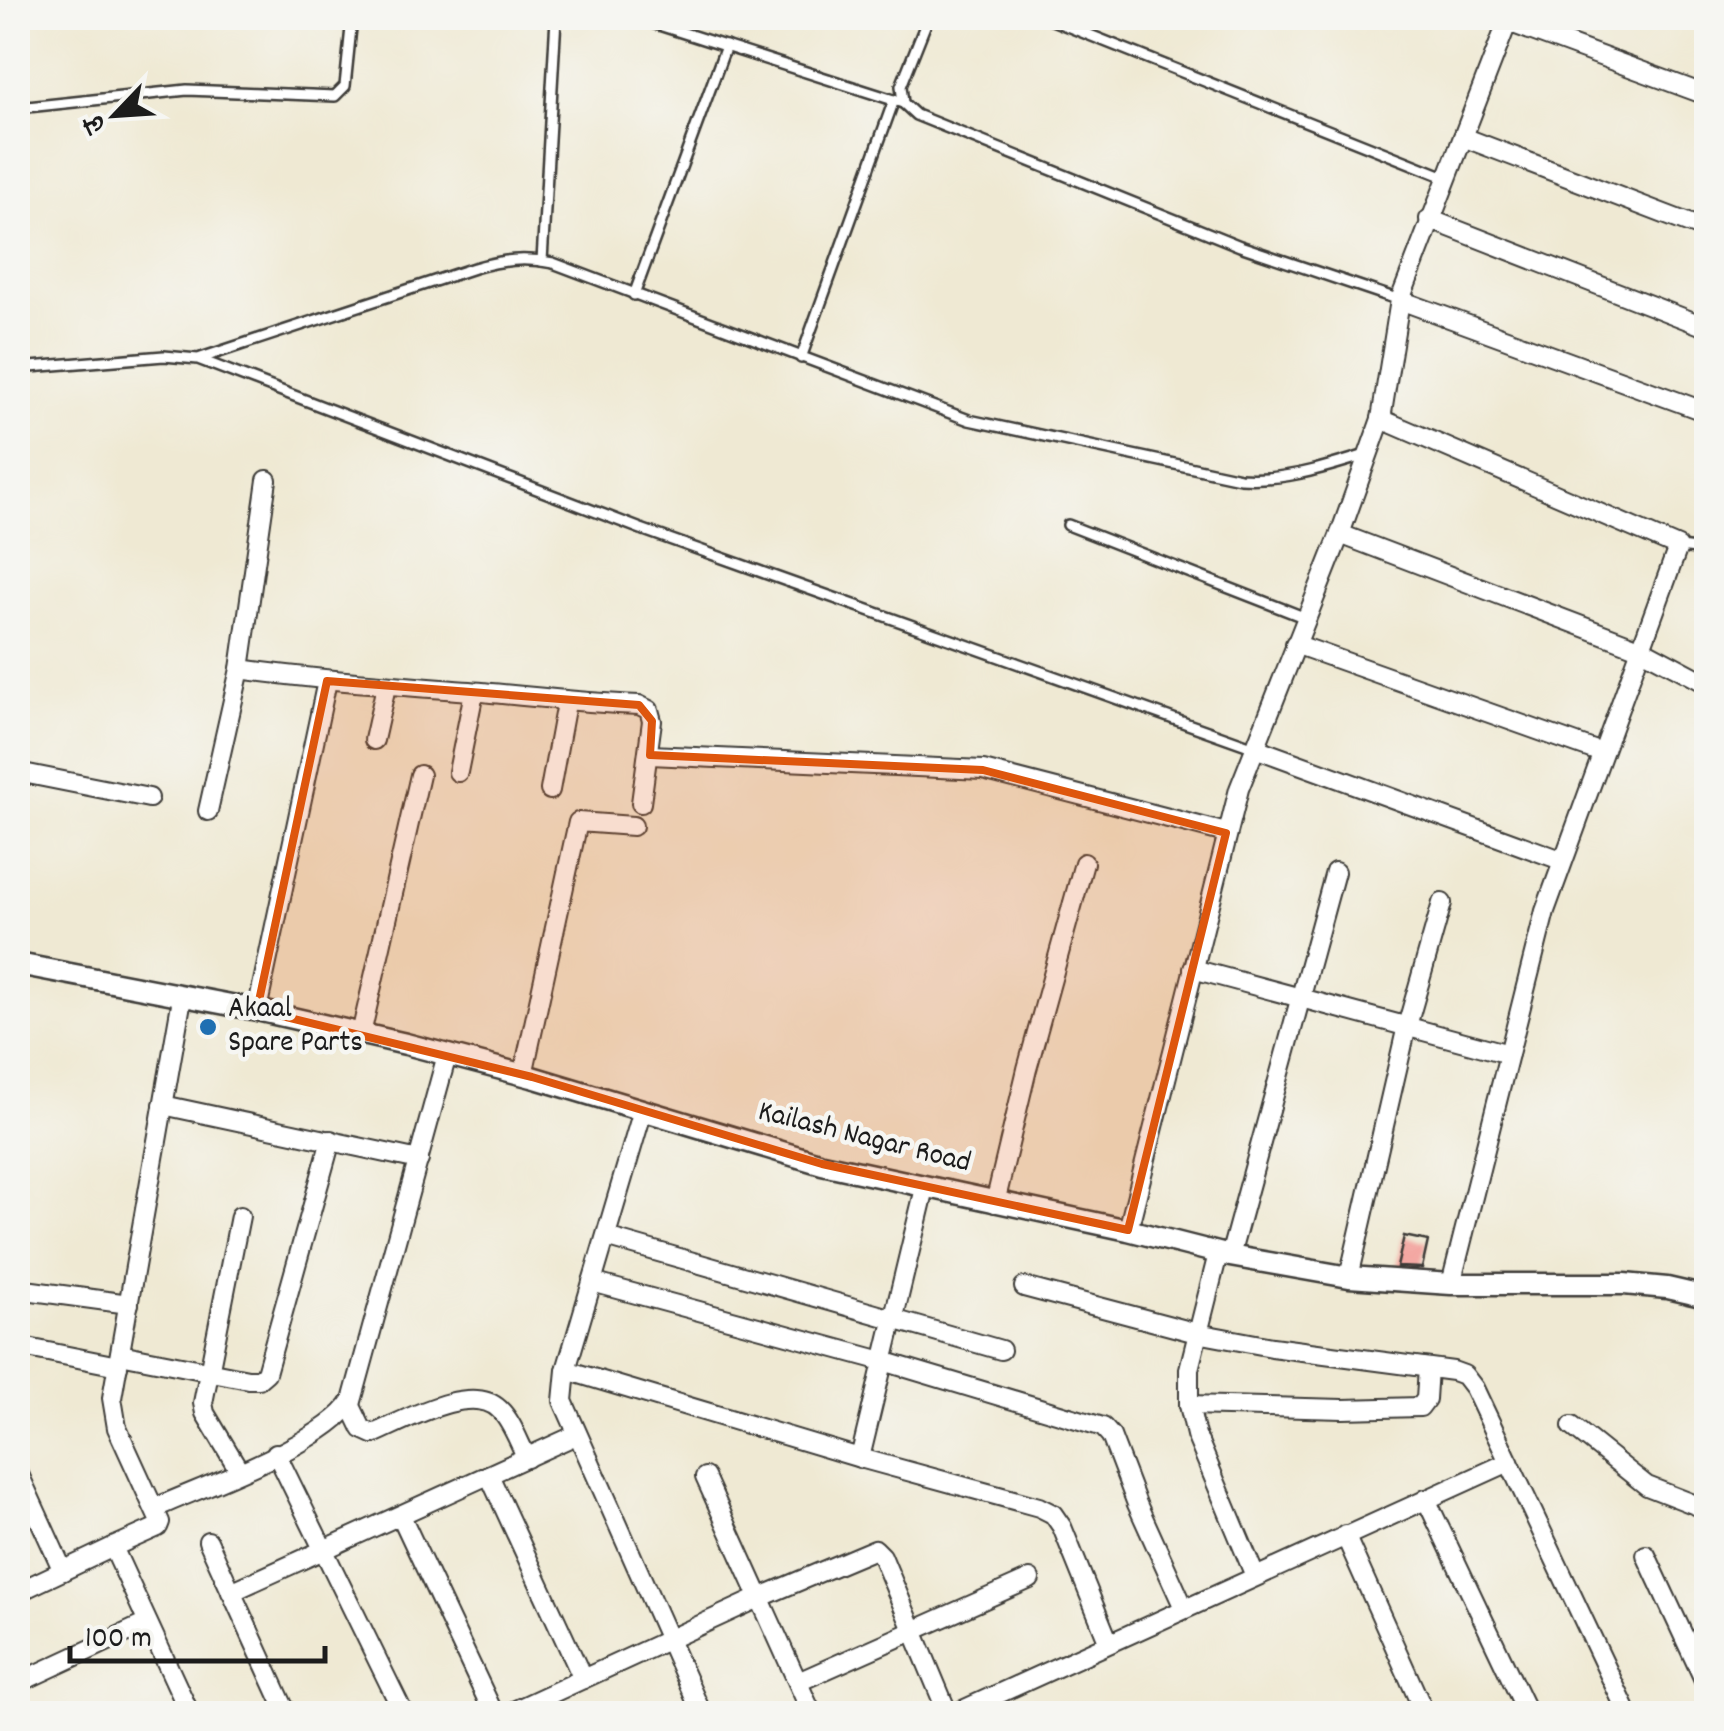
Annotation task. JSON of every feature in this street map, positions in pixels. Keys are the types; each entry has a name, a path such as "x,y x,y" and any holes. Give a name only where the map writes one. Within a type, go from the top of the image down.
{"street":[{"path":"1128,1230 1226,833 1381,419 1400,300 1504,19 1706,94"},
{"path":"1462,138 1706,230"},
{"path":"1429,220 1706,327"},
{"path":"1400,300 1704,404"},
{"path":"1381,419 1678,546 1545,911 1451,1284"},
{"path":"208,811 240,669 267,480"},
{"path":"1340,534 1642,649 1706,684"},
{"path":"1295,644 1602,753"},
{"path":"240,669 566,703 639,705 648,710 652,722 641,803"},
{"path":"257,1010 328,681"},
{"path":"374,740 386,686"},
{"path":"458,772 474,692"},
{"path":"550,790 566,703"},
{"path":"1255,748 1561,860"},
{"path":"650,755 983,770 1226,833"},
{"path":"18,772 149,798"},
{"path":"361,1034 420,774"},
{"path":"523,1075 578,822 633,826"},
{"path":"995,1202 1084,863"},
{"path":"1255,1576 1196,1435 1188,1405 1190,1369 1197,1332 1224,1255 1335,872"},
{"path":"1349,1277 1407,1026 1442,903"},
{"name":"Kailash Nagar Road","path":"18,964 361,1034 523,1075 822,1164 1128,1230 1224,1255 1349,1277 1451,1284 1624,1284 1706,1297"},
{"path":"1193,968 1510,1054"},
{"path":"18,1592 158,1527 160,1522 112,1412 182,998"},
{"path":"155,1508 329,1427 350,1404 447,1055"},
{"path":"164,1105 419,1160"},
{"path":"644,1110 566,1370 563,1401 702,1714"},
{"path":"18,1346 259,1379 266,1374 331,1140"},
{"path":"860,1458 925,1188"},
{"path":"239,1470 205,1413 208,1370 240,1216"},
{"path":"606,1237 1001,1350"},
{"path":"592,1282 1103,1426 1111,1436 1184,1608"},
{"path":"1024,1287 1197,1332 1464,1375 1474,1388 1628,1714"},
{"path":"18,1289 129,1304"},
{"path":"1188,1405 1420,1407 1426,1399 1428,1368"},
{"path":"566,1370 1053,1514 1062,1527 1109,1643"},
{"path":"350,1404 362,1429 373,1434 458,1399 487,1402 503,1414 526,1458"},
{"path":"1572,1426 1647,1486 1706,1509"},
{"path":"231,1592 576,1435"},
{"path":"276,1454 404,1714"},
{"path":"507,1714 875,1549 882,1556 951,1714 997,1705 1109,1643 1509,1462"},
{"path":"18,1472 63,1571"},
{"path":"489,1474 582,1679"},
{"path":"705,1478 812,1714"},
{"path":"1426,1498 1528,1714"},
{"path":"400,1516 494,1714"},
{"path":"1345,1534 1425,1714"},
{"path":"208,1541 287,1714"},
{"path":"114,1548 182,1711"},
{"path":"1646,1554 1701,1658 1706,1684"},
{"path":"798,1682 1030,1579"},
{"path":"18,1683 147,1622"}],"lane":[{"path":"18,108 187,90 336,96 345,86 352,18"},
{"path":"542,260 556,18"},
{"path":"637,18 899,102 916,116 1240,246 1400,300"},
{"path":"801,358 928,18"},
{"path":"1047,18 1446,176"},
{"path":"634,295 726,46"},
{"path":"198,359 490,264 529,258 983,424 1264,480 1298,476 1368,454"},
{"path":"18,368 164,356 198,359 641,529 1255,748"},
{"path":"1068,525 1306,618"},
{"path":"1678,546 1706,550"}],"highlighted area":[{"path":"327,681 639,705 652,721 650,755 983,770 1226,833 1128,1230 822,1164 532,1077 257,1010"}],"building":[{"path":"1404,1236 1428,1241 1422,1268 1397,1267"}],"place":[{"name":"Akaal Spare Parts","path":"208,1027"}]}
